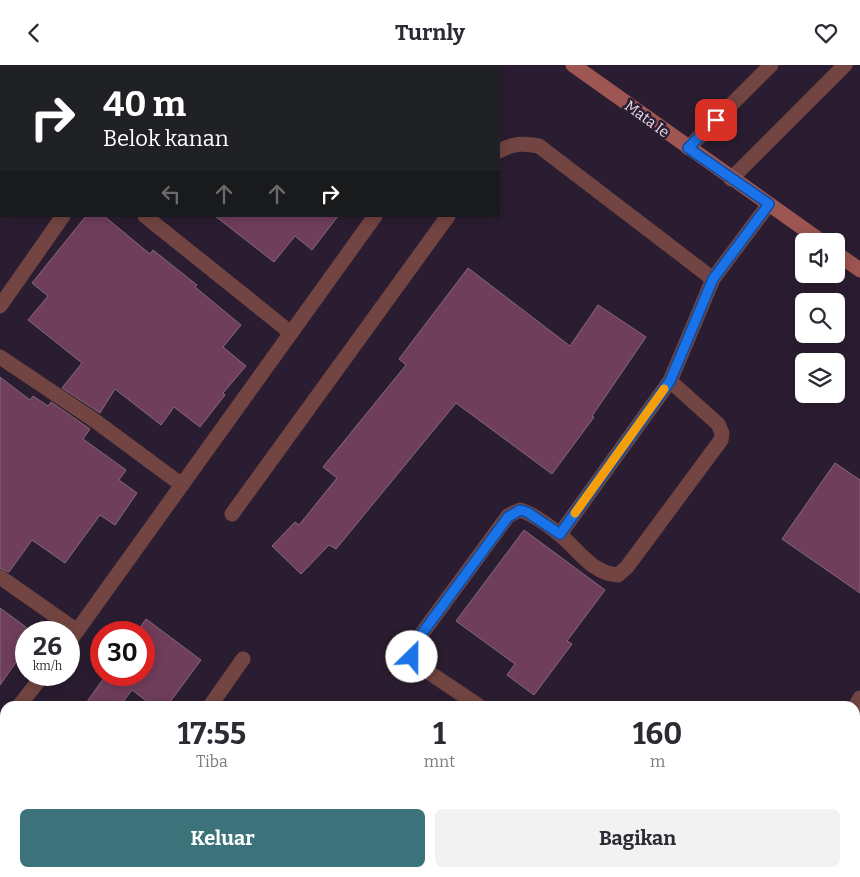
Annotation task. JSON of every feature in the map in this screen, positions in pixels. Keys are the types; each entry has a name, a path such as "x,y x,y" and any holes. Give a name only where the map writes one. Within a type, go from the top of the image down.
{"street":[{"name":"Mata Ie","path":"573,65 809,233"},
{"path":"688,148 771,65"},
{"path":"731,179 845,65"},
{"path":"500,150 512,144 539,147 713,279"},
{"path":"560,534 670,381 713,279 769,204"},
{"path":"0,306 63,217"},
{"path":"146,217 291,333"},
{"path":"80,627 374,217"},
{"path":"232,514 447,217"},
{"path":"845,259 860,270"},
{"path":"0,357 94,420 182,485"},
{"path":"472,701 418,665 412,657 412,647 508,517 520,510 527,512 560,534 596,568 608,575 618,575 627,567 722,440 722,433 718,424 670,381"},
{"path":"0,577 54,621"},
{"path":"214,701 243,659"},
{"path":"23,701 34,686"}],"building":[{"path":"85,217 105,217 150,254 153,250 197,285 195,287 241,325 223,347 246,366 223,393 225,395 200,427 174,407 161,425 115,389 100,413 62,388 82,363 28,320 48,296 32,283"},
{"path":"216,217 337,217 312,250 295,236 274,262"},
{"path":"468,268 570,346 598,305 646,337 592,416 594,417 552,474 456,403 336,549 329,545 301,574 272,546 295,522 299,525 337,478 323,467 406,365 399,359"},
{"path":"0,377 30,400 33,396 48,406 51,402 90,429 83,439 126,470 119,480 137,493 115,525 100,515 65,563 32,540 9,572 0,568"},
{"path":"835,463 860,480 860,593 782,539"},
{"path":"524,530 605,590 567,641 572,644 534,695 507,675 515,664 456,621"},
{"path":"0,608 18,621 15,621 15,664 0,685"},
{"path":"155,626 201,660 171,701 146,701 132,690 124,701 88,701 98,686 155,686"}],"slow traffic":[{"path":"575,513 664,389"}],"route":[{"path":"412,657 412,647 508,517 520,510 527,512 560,534 670,381 713,279 769,204 688,148 716,120"}]}
